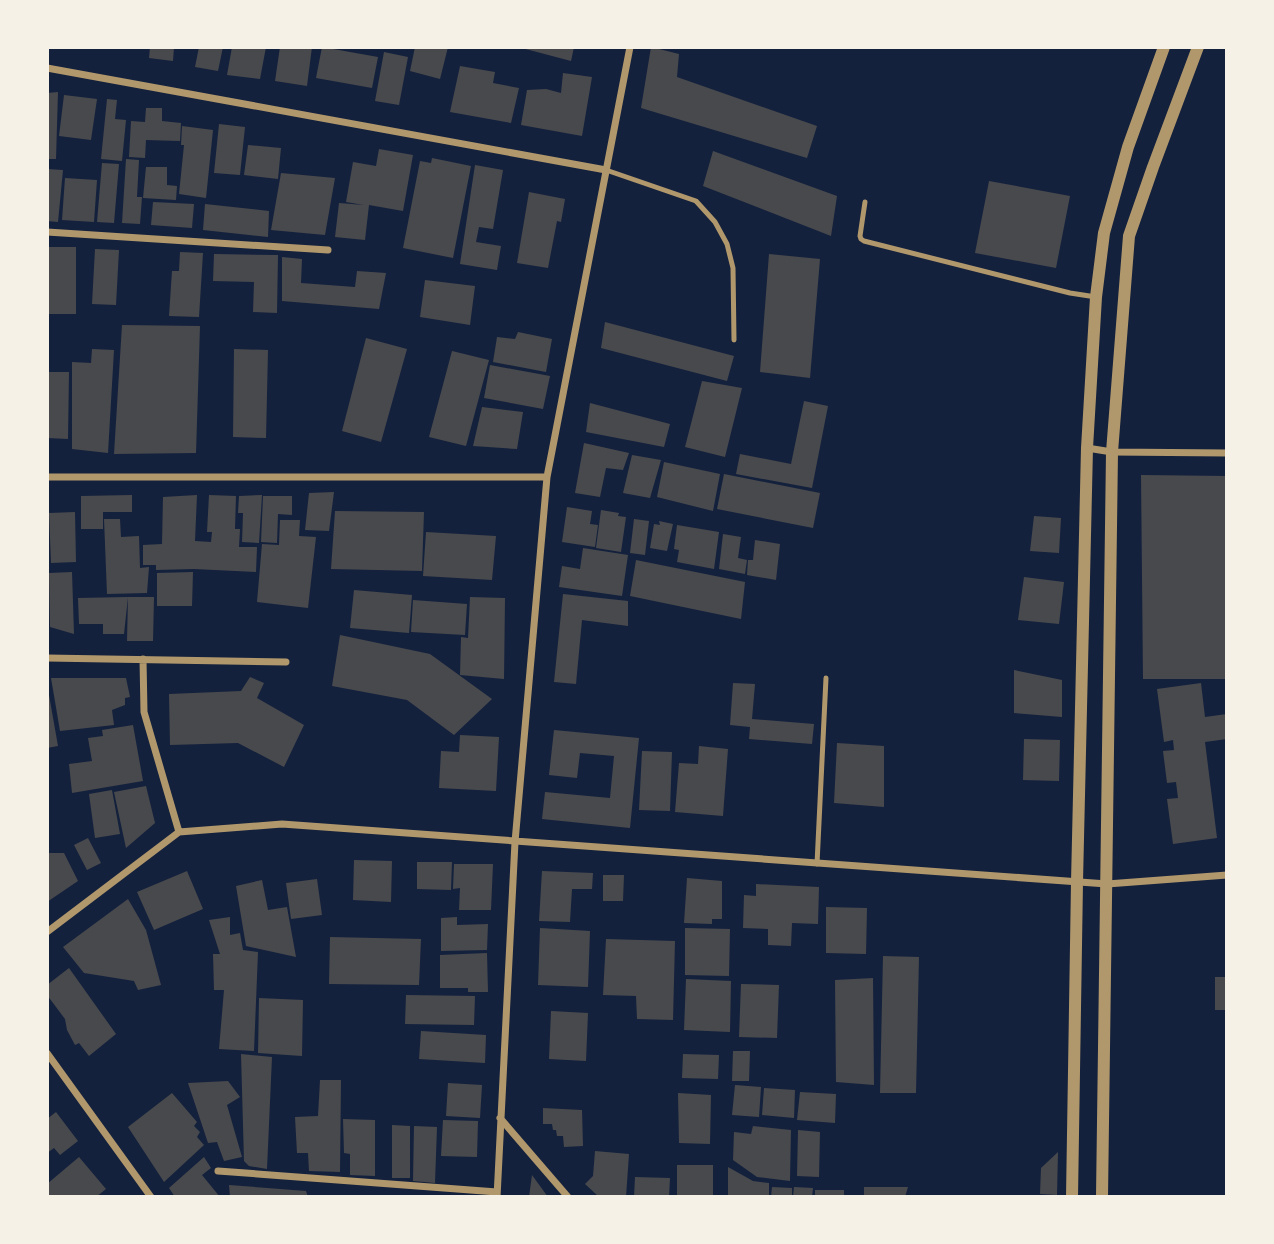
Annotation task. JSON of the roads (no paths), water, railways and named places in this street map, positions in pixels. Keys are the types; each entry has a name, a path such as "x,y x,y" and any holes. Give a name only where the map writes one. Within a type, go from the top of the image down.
{"street":[{"path":"218,1171 497,1194 515,842 547,477 630,47"},
{"path":"1072,1197 1087,448 1096,297 1104,233 1128,147 1164,47"},
{"path":"1102,1197 1112,452 1129,236 1198,47"},
{"path":"47,68 606,170"},
{"path":"47,232 328,250"},
{"path":"1087,448 1112,452 1227,453"},
{"path":"47,477 547,477"},
{"path":"47,658 286,662"},
{"path":"143,659 144,712 179,832"},
{"path":"47,932 179,832 282,824 1107,884 1227,876"},
{"path":"47,1053 151,1197"},
{"path":"500,1118 568,1197"}],"lane":[{"path":"606,170 696,201 715,222 727,244 733,268 734,340"},
{"path":"865,202 860,236 864,241 1070,293 1096,297"},
{"path":"817,864 826,678"}]}
